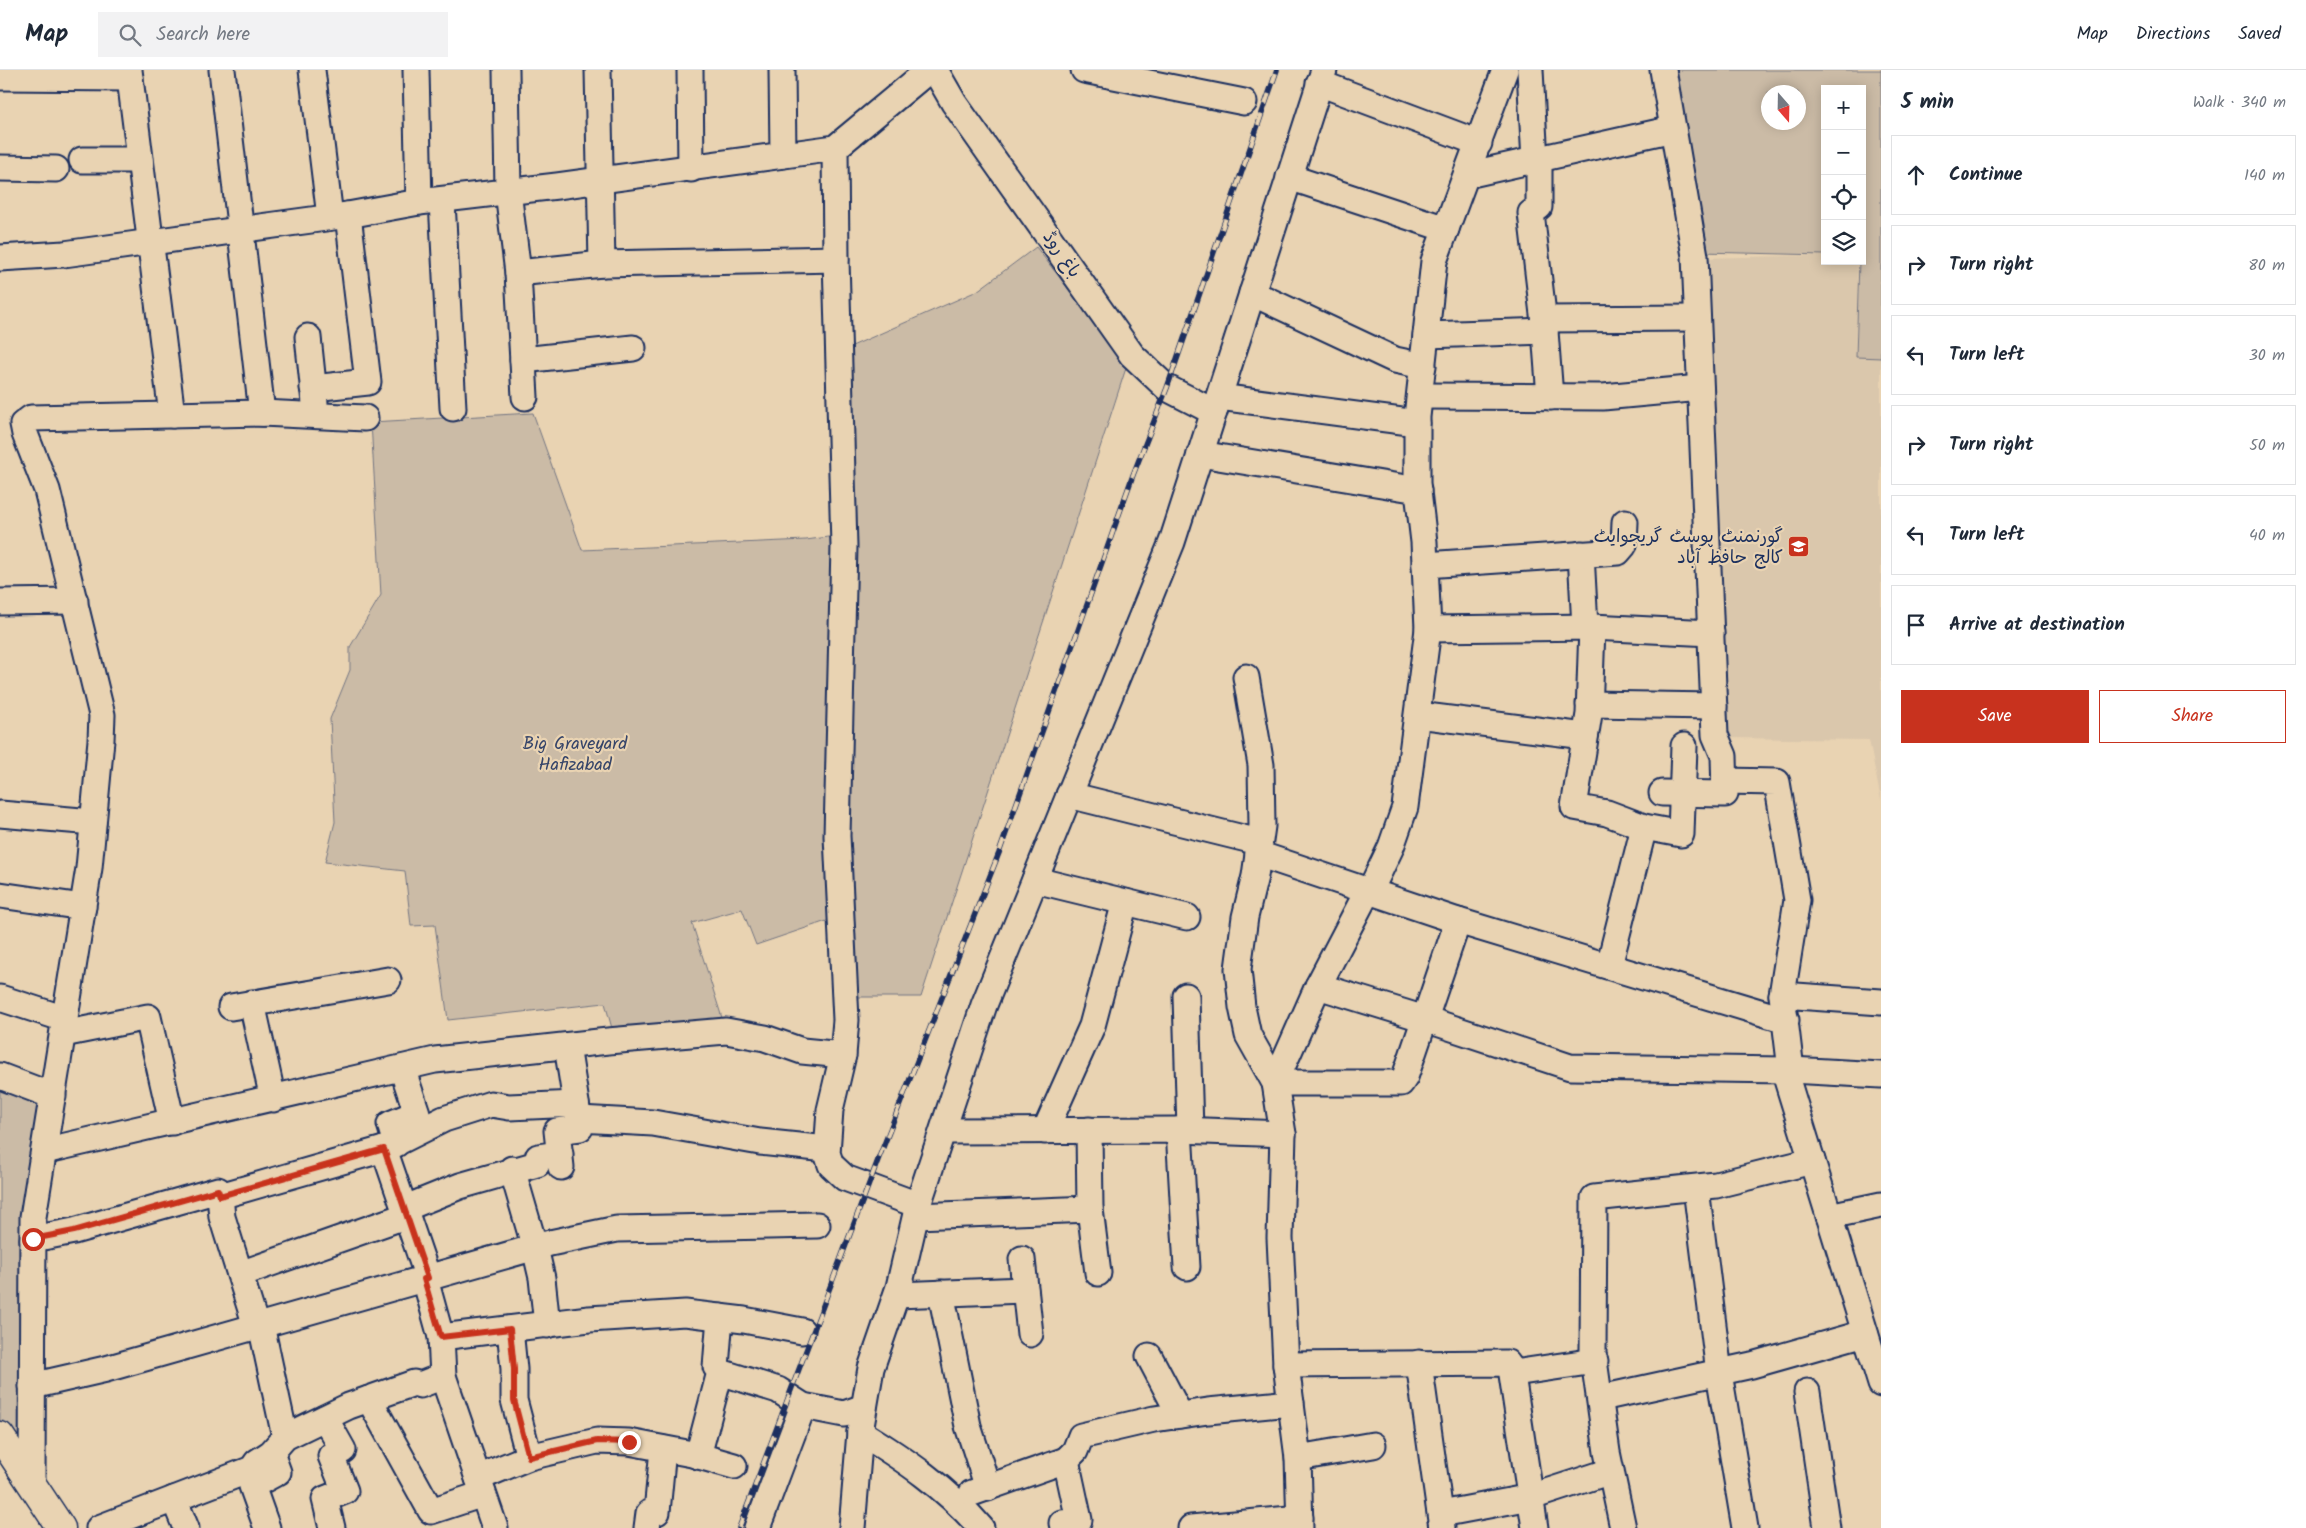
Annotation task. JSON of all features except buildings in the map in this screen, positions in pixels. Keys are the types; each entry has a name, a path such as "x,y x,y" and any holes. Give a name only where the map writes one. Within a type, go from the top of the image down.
{"main road":[{"path":"0,1436 61,1528"},
{"path":"0,1466 41,1528"}],"street":[{"path":"222,70 242,228 262,413"},
{"path":"312,70 368,382 313,388"},
{"path":"416,70 454,408"},
{"path":"506,70 508,191 518,273 525,397"},
{"path":"598,70 602,264"},
{"path":"690,70 691,168"},
{"path":"782,70 783,155"},
{"path":"0,258 64,254 339,216 431,201 836,148 929,70"},
{"name":"باغ روڈ","path":"935,70 954,103 1132,355 1167,388 1216,404 1417,423"},
{"path":"1084,70 1244,102"},
{"path":"1275,1083 1318,986 1364,898 1369,893 1391,847 1405,807 1428,629 1425,565 1418,490 1417,423 1434,261 1505,70"},
{"path":"1530,70 1539,207 1531,213 1545,325 1550,397"},
{"path":"1662,70 1696,256 1715,735 1724,756 1725,794 1672,793"},
{"path":"0,77 129,74 172,415"},
{"path":"852,1528 860,1432 871,1368 896,1295 917,1210 984,1005 1172,542 1322,76 1479,143"},
{"path":"1467,175 1537,161 1674,129"},
{"path":"836,148 836,259 844,546 837,836 846,1020 843,1055 830,1110 827,1149 831,1165 845,1178 917,1210 1090,1209"},
{"path":"82,160 140,160"},
{"path":"0,168 56,169"},
{"path":"1289,177 1446,229"},
{"path":"518,273 602,264 836,259"},
{"path":"1252,293 1396,360 1423,366"},
{"path":"1426,335 1545,325 1697,318"},
{"path":"308,337 316,416"},
{"path":"523,360 634,348"},
{"path":"1420,396 1603,397 1700,388"},
{"path":"32,1484 33,1217 83,907 93,822 102,715 47,490 25,434 23,424 31,418 262,413 365,418"},
{"path":"1200,454 1418,490"},
{"path":"1425,565 1618,552 1624,545 1625,522"},
{"path":"1581,554 1589,627 1589,704 1574,807 1607,813 1644,827 1681,834 1672,793 1675,746 1718,743"},
{"path":"0,602 75,602"},
{"path":"1428,629 1589,627 1711,633"},
{"path":"1191,1528 1300,1523 1298,1458 1286,1365 1280,1238 1282,1134 1275,1083 1248,1035 1242,1007 1238,969 1244,917 1262,826 1262,765 1246,677"},
{"path":"1589,704 1714,706"},
{"path":"1418,715 1585,736"},
{"path":"1724,781 1777,782 1797,900 1782,995 1786,1020 1787,1070 1829,1216 1869,1320 1881,1384"},
{"path":"1069,795 1259,848 1369,893 1786,1020"},
{"path":"0,814 93,822"},
{"path":"1609,966 1644,827"},
{"path":"1035,880 1187,917"},
{"path":"0,895 83,907"},
{"path":"1045,1131 1092,1026 1125,902"},
{"path":"1275,1083 1401,1082 1405,1077 1458,921"},
{"path":"272,1099 241,1005 388,980"},
{"path":"1318,986 1570,1067 1787,1070 1881,1075"},
{"path":"1782,995 1881,1002"},
{"path":"1186,996 1184,1130 1187,1267"},
{"path":"0,998 64,1026 148,1017 172,1122"},
{"path":"44,1151 435,1060 726,1031 764,1038 802,1051 843,1055"},
{"path":"240,1274 402,1217 413,1205 460,1186 512,1169 537,1164 538,1157 560,1161 556,1130 580,1128 567,1046"},
{"path":"402,1068 417,1113 390,1124 390,1147 405,1213 426,1278 441,1337 443,1376 495,1528"},
{"path":"0,1076 53,1096"},
{"path":"220,1196 390,1147 444,1119 490,1104 578,1111 760,1142 827,1149"},
{"path":"1089,1130 1090,1209 1098,1273"},
{"path":"944,1131 1184,1130 1282,1134"},
{"path":"1623,1528 1611,1471 1595,1361 1594,1198 1716,1185 1812,1161"},
{"path":"512,1169 542,1278 547,1324"},
{"path":"1696,1188 1719,1373 1745,1528"},
{"path":"33,1239 74,1231 218,1190 222,1217 258,1325 278,1445 278,1472 252,1486 267,1528"},
{"path":"1829,1216 1881,1205"},
{"path":"32,1386 106,1369 535,1248 617,1229 817,1225"},
{"path":"1022,1259 1030,1334"},
{"path":"896,1295 1025,1290"},
{"path":"941,1294 968,1426 988,1488"},
{"path":"441,1337 589,1319 685,1313 802,1331"},
{"path":"720,1317 716,1367 720,1372 778,1390 803,1406 844,1414 864,1407"},
{"path":"1601,1398 1719,1373 1869,1320"},
{"path":"510,1329 514,1369 514,1400 529,1457"},
{"path":"1149,1356 1180,1415"},
{"path":"1286,1365 1507,1364 1514,1373 1595,1361"},
{"path":"1419,1363 1441,1521 1531,1497 1611,1471"},
{"path":"1511,1368 1520,1440 1535,1528"},
{"path":"698,1456 720,1372"},
{"path":"100,1528 252,1469 257,1462 278,1445 325,1418 369,1399 414,1383 420,1385 443,1376"},
{"path":"1807,1392 1825,1528"},
{"path":"369,1399 431,1511 445,1518 480,1486 529,1457 597,1441 629,1442 698,1456 734,1466"},
{"path":"952,1498 988,1488 1066,1460 1076,1451 1081,1436 1154,1419 1291,1403"},
{"path":"757,1528 803,1406"},
{"path":"325,1418 344,1450 331,1456 346,1491 324,1499 332,1528"},
{"path":"860,1432 901,1457 952,1498 981,1528"},
{"path":"1298,1458 1373,1445"},
{"path":"648,1528 649,1513 656,1512 663,1449"},
{"path":"1064,1528 1062,1523 1079,1520 1066,1460"},
{"path":"174,1499 186,1528"}],"shaded area":[{"name":"گورنمنٹ پوسٹ گریجوایٹ کالج حافظ آباد","path":"1821,255 1821,265 1858,265 1856,355 1881,356 1881,800 1869,740 1725,738 1702,258"}],"green space":[{"path":"1668,70 1881,70 1881,358 1856,357 1859,265 1866,265 1866,85 1821,85 1821,255 1701,252"},
{"name":"Big Graveyard Hafizabad","path":"1036,247 1127,365 921,997 854,997 850,913 756,945 742,909 692,923 723,1021 613,1032 605,1003 448,1020 435,925 411,926 405,871 325,862 335,822 330,719 350,670 350,647 381,595 371,422 533,413 582,550 806,540 850,534 852,346 977,291"},
{"path":"0,1084 39,1099 21,1221 23,1434 7,1438 0,1426"}],"railway":[{"path":"739,1528 878,1160 999,853 1133,475 1167,388 1277,70"}],"place":[{"name":"گورنمنٹ پوسٹ گریجوایٹ کالج حافظ آباد","path":"1799,547"}],"route":[{"path":"33,1239 74,1231 218,1190 220,1196 384,1149 428,1278 424,1279 441,1337 510,1329 514,1369 514,1400 529,1457 597,1441 629,1442"}]}
